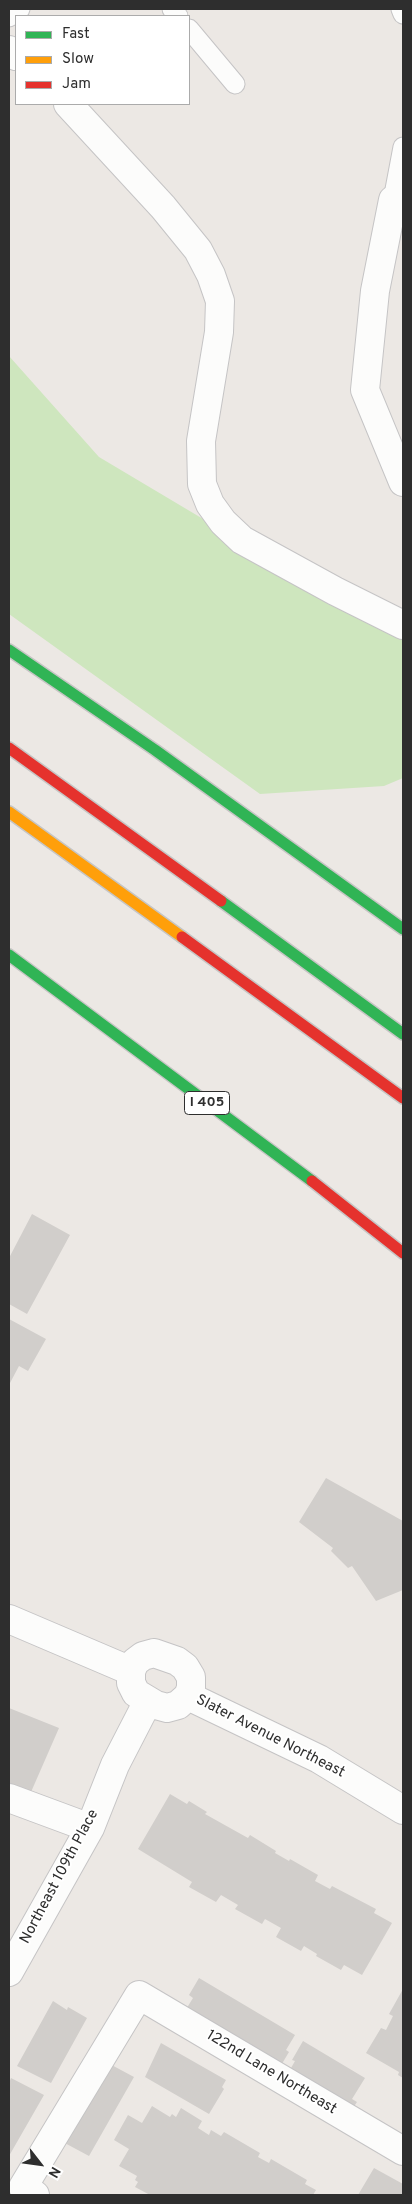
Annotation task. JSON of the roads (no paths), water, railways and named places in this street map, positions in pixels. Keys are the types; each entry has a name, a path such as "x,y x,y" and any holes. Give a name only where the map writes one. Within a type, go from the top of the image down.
{"highway":[{"path":"9,650 155,750 403,930"},
{"path":"9,748 403,1034"},
{"path":"9,812 403,1098"},
{"name":"I 405","path":"9,956 336,1199 403,1253"}],"street":[{"path":"69,105 162,207 198,250 211,274 220,301 220,332 201,440 202,484 210,504 223,522 242,540 335,591 403,625"},
{"path":"393,200 375,291 365,390 403,482"},
{"path":"9,1619 131,1671"},
{"path":"154,1653 164,1655 185,1667 191,1677 191,1688 188,1696 178,1705 168,1708 148,1701 136,1693 131,1683 131,1671 135,1662 143,1656 154,1653"},
{"name":"Slater Avenue Northeast","path":"188,1696 319,1759 403,1810"},
{"name":"Northeast 109th Place","path":"9,1972 90,1828 115,1765 148,1701"},
{"path":"9,1798 90,1828"},
{"name":"122nd Lane Northeast","path":"35,2195 23,2188 139,1995 403,2151"}],"lane":[{"path":"9,17 20,9"},
{"path":"401,9 403,14"},
{"path":"190,30 235,84"},
{"path":"393,200 403,147"}]}
